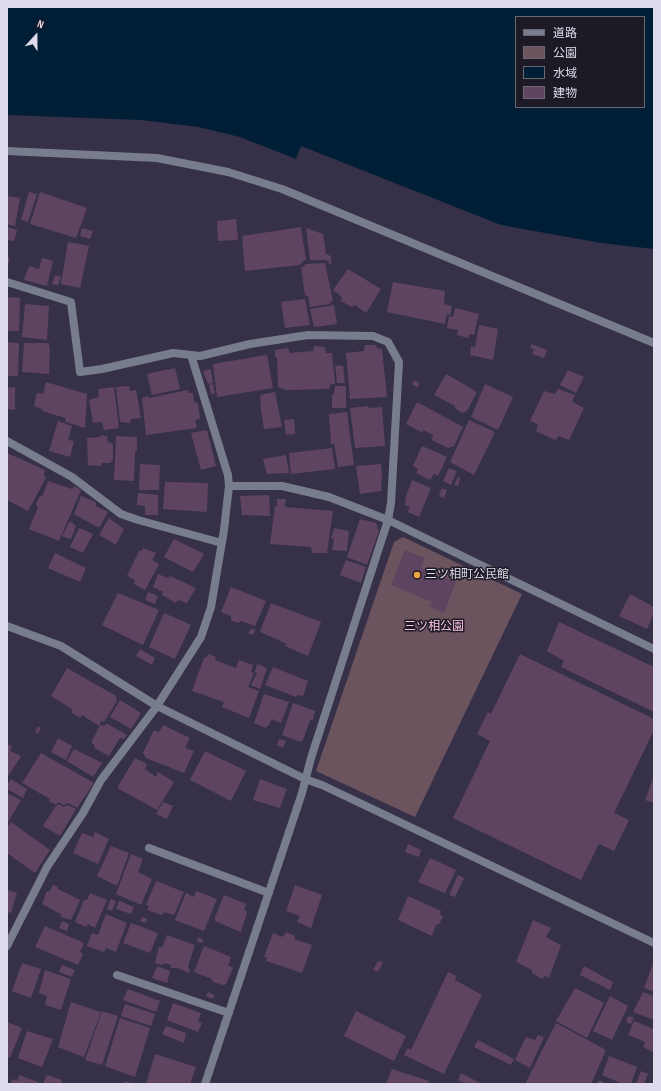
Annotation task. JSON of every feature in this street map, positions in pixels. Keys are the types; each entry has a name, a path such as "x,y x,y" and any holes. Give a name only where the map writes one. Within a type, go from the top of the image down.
{"street":[{"path":"7,151 157,158 228,172 282,189 654,343"},
{"path":"7,282 71,302 80,372 102,369 173,353 200,356 250,344 308,336 373,336 388,342 399,362 391,503 388,520 311,758 302,793 205,1084"},
{"path":"7,946 47,867 83,813 101,780 157,706 201,637 211,607 224,530 229,486 228,475 191,355"},
{"path":"7,441 72,477 121,514 222,543"},
{"path":"229,486 282,486 329,497 388,520 654,649"},
{"path":"7,626 61,646 157,706 305,779 322,785 654,943"},
{"path":"149,848 269,893"},
{"path":"117,975 229,1013"}],"green space":[{"name":"三ツ相公園","path":"403,537 522,594 415,817 316,771 394,542"}],"water":[{"path":"7,7 654,7 654,249 601,243 501,225 301,146 296,159 240,137 198,127 141,120 7,115"}],"building":[{"path":"29,192 37,194 28,222 21,220"},
{"path":"40,192 87,208 76,238 30,224"},
{"path":"7,196 20,198 15,226 7,224"},
{"path":"236,219 238,240 218,241 217,221"},
{"path":"7,227 17,230 14,241 7,240"},
{"path":"301,227 306,260 300,265 245,271 242,236"},
{"path":"82,228 93,231 90,239 80,236"},
{"path":"306,228 323,234 326,254 331,256 331,264 329,264 329,261 325,260 310,260"},
{"path":"68,242 89,246 80,288 61,284"},
{"path":"7,257 10,258 7,269"},
{"path":"42,258 53,261 47,286 24,280 29,266 39,269"},
{"path":"325,263 333,301 330,302 330,304 310,307 308,296 305,295 301,268 306,264"},
{"path":"348,269 381,289 366,313 355,305 352,307 341,301 342,297 333,290"},
{"path":"55,275 61,277 58,285 52,284"},
{"path":"393,282 445,291 444,304 452,306 450,315 447,314 445,324 387,312"},
{"path":"7,297 20,298 19,331 7,331"},
{"path":"305,299 310,325 285,328 281,302"},
{"path":"25,304 49,306 47,340 22,337"},
{"path":"334,305 337,324 314,327 310,309"},
{"path":"455,308 479,314 474,335 470,334 468,338 457,335 458,330 447,328 449,316 453,317"},
{"path":"479,325 498,329 493,360 470,355 471,346 475,347"},
{"path":"7,342 19,343 18,376 7,376"},
{"path":"24,343 49,343 49,374 22,372"},
{"path":"532,344 547,350 544,358 532,354 534,349 530,348"},
{"path":"365,345 376,345 377,348 382,349 387,397 350,399 346,353 364,351"},
{"path":"314,346 325,347 326,353 332,353 335,384 331,384 329,389 286,390 278,387 277,357 275,357 275,350 288,348 290,353 313,351"},
{"path":"267,355 273,388 217,397 213,364"},
{"path":"335,365 343,366 345,383 337,383"},
{"path":"175,368 180,389 152,395 147,374"},
{"path":"211,369 213,383 208,384 203,371"},
{"path":"568,370 584,377 576,393 560,385"},
{"path":"446,374 477,392 467,411 462,413 455,408 455,406 434,395"},
{"path":"414,380 419,383 418,388 412,384"},
{"path":"46,382 87,394 85,428 66,422 65,418 42,411 42,409 34,406 37,393 43,394"},
{"path":"213,384 215,394 211,394 209,385"},
{"path":"485,384 513,397 498,430 471,417"},
{"path":"129,386 130,391 136,390 141,418 131,419 130,423 120,422 116,387"},
{"path":"335,386 346,386 346,408 332,408 332,395 334,394"},
{"path":"15,387 15,410 7,409 8,388"},
{"path":"114,387 119,428 104,430 102,422 93,423 89,400 99,397 98,389"},
{"path":"558,389 575,395 572,402 584,408 569,440 559,436 555,440 536,431 538,424 530,421 544,391 555,394"},
{"path":"188,390 189,393 193,393 194,402 198,403 200,419 195,420 197,428 146,435 142,398"},
{"path":"275,392 282,427 264,429 260,395"},
{"path":"417,402 463,427 454,446 448,448 432,440 433,435 423,430 423,433 406,424"},
{"path":"368,406 369,408 382,407 385,446 355,448 350,408"},
{"path":"347,412 354,465 338,467 334,444 331,444 329,414"},
{"path":"294,419 295,434 286,435 284,420"},
{"path":"469,420 495,432 474,475 450,462"},
{"path":"58,421 72,426 68,440 74,441 70,457 49,451"},
{"path":"207,430 216,466 201,470 191,433"},
{"path":"101,435 107,436 108,442 113,444 113,460 110,463 102,463 101,466 88,465 87,438 100,437"},
{"path":"116,436 137,437 134,481 114,480"},
{"path":"422,446 447,457 438,476 434,474 430,480 416,473 418,469 413,466"},
{"path":"332,448 335,469 291,474 289,453"},
{"path":"7,453 45,470 44,475 46,478 28,511 7,500"},
{"path":"286,455 289,473 267,474 263,459"},
{"path":"140,464 160,465 159,490 139,490"},
{"path":"381,464 382,491 360,494 356,466"},
{"path":"449,468 457,471 451,485 443,481"},
{"path":"458,477 460,478 458,486 454,485"},
{"path":"412,480 431,488 419,517 408,512 410,507 405,505 406,496"},
{"path":"48,481 72,489 74,486 81,490 59,541 29,529 38,507 36,504 40,496 43,495"},
{"path":"165,482 208,483 207,512 163,509"},
{"path":"442,488 447,490 444,498 439,496"},
{"path":"138,493 158,495 158,515 145,515 145,506 137,505"},
{"path":"269,495 270,516 242,515 240,496"},
{"path":"81,496 96,502 96,506 108,512 99,528 74,514"},
{"path":"277,499 286,499 285,507 333,511 327,553 312,553 311,547 270,544"},
{"path":"109,518 124,529 116,545 99,535"},
{"path":"360,519 376,523 379,531 367,565 347,557"},
{"path":"70,521 76,526 71,539 62,536"},
{"path":"79,528 93,534 83,553 70,547"},
{"path":"334,528 349,531 347,551 332,550 334,539 331,538"},
{"path":"174,539 204,554 193,572 164,557"},
{"path":"143,548 156,553 152,560 159,564 145,590 134,584 135,580 127,576 139,551 142,551"},
{"name":"三ツ相町公民館","path":"405,550 425,558 421,568 456,582 444,613 430,607 432,602 391,585"},
{"path":"55,553 86,568 80,582 48,568"},
{"path":"346,560 366,567 361,583 340,575"},
{"path":"158,574 168,578 170,576 196,588 187,603 178,600 176,603 162,595 163,592 153,587"},
{"path":"231,587 266,601 255,626 241,621 238,623 231,620 231,616 221,612"},
{"path":"148,592 158,596 155,604 145,600"},
{"path":"118,593 159,610 143,645 102,625"},
{"path":"630,594 654,607 654,613 647,629 619,616"},
{"path":"271,603 321,622 308,656 285,646 287,644 260,632"},
{"path":"164,613 191,625 175,659 149,647"},
{"path":"559,622 654,667 654,712 561,667 564,661 547,651"},
{"path":"251,629 255,629 253,635 248,633"},
{"path":"140,649 155,658 152,665 136,656"},
{"path":"208,654 216,657 215,660 236,668 239,660 253,665 251,672 254,673 248,687 259,691 249,718 222,707 224,702 192,691 204,658 207,657"},
{"path":"520,654 654,719 654,730 614,813 629,820 614,851 599,844 581,880 453,818 490,741 477,734 488,712 491,714"},
{"path":"257,664 267,668 260,689 251,685 257,673 255,672"},
{"path":"273,667 308,681 303,696 297,695 296,697 265,685"},
{"path":"67,668 116,696 117,701 104,722 101,721 99,726 82,715 80,718 72,713 72,709 51,696"},
{"path":"264,694 289,702 281,723 272,719 265,728 254,723"},
{"path":"120,700 141,713 131,729 110,717"},
{"path":"293,703 315,711 313,720 310,720 301,742 282,735"},
{"path":"106,723 127,735 124,739 120,738 109,756 94,748 94,744 91,743 100,725 105,726"},
{"path":"163,725 190,738 185,748 194,751 184,773 146,758 143,753 154,730 159,732"},
{"path":"38,726 41,728 38,734 35,732"},
{"path":"58,738 72,746 66,760 51,752"},
{"path":"279,739 286,741 283,748 277,745"},
{"path":"7,744 12,746 10,751 21,756 9,775 7,774"},
{"path":"74,749 102,763 93,777 67,761"},
{"path":"205,751 246,771 231,801 190,780"},
{"path":"41,753 94,783 77,808 68,803 64,805 58,802 56,805 49,801 50,799 22,783"},
{"path":"135,758 147,764 145,769 156,777 158,772 174,782 157,810 117,788"},
{"path":"654,776 654,803 645,800"},
{"path":"11,779 27,789 23,798 7,789 7,785"},
{"path":"260,779 287,789 280,808 253,800"},
{"path":"7,793 21,800 7,824"},
{"path":"163,802 173,806 167,819 156,814"},
{"path":"59,804 64,807 67,805 76,809 60,836 43,826 55,807"},
{"path":"11,822 50,850 35,873 7,853 7,828"},
{"path":"95,832 109,839 98,864 73,853 82,833 93,837"},
{"path":"408,844 421,850 419,857 405,852"},
{"path":"111,846 129,853 117,886 97,876"},
{"path":"131,854 143,859 138,872 152,879 141,905 116,894"},
{"path":"430,858 456,870 445,893 418,882"},
{"path":"458,875 464,878 455,897 449,895"},
{"path":"156,881 184,892 174,915 164,912 162,915 147,910 149,906 146,905"},
{"path":"53,885 80,900 71,920 61,917 61,914 42,904 47,891 49,892"},
{"path":"295,885 322,895 311,928 297,922 300,916 286,911"},
{"path":"7,890 17,893 11,913 7,912"},
{"path":"196,891 217,899 204,931 175,920 186,893 194,897"},
{"path":"90,893 107,900 95,928 88,924 86,927 75,922 84,900 87,900"},
{"path":"224,895 246,904 244,910 247,912 241,932 215,921 215,917"},
{"path":"408,896 441,911 440,914 443,917 439,924 436,925 432,936 398,920"},
{"path":"111,899 116,901 112,911 107,909"},
{"path":"119,901 134,907 131,914 116,909"},
{"path":"106,914 127,923 116,952 106,948 104,952 87,946 92,933 98,935"},
{"path":"142,917 147,919 145,923 140,921"},
{"path":"533,920 551,928 546,937 561,945 549,978 545,976 542,979 532,973 532,970 516,962"},
{"path":"62,921 69,924 67,931 59,928"},
{"path":"131,923 158,933 150,953 123,943"},
{"path":"45,926 84,943 80,952 83,954 78,965 35,947"},
{"path":"286,932 295,936 294,939 312,945 302,973 266,961 267,957 264,957 273,933 283,937"},
{"path":"167,935 195,945 188,966 190,969 189,973 178,968 171,968 171,965 155,963 159,947 162,947"},
{"path":"198,937 204,940 201,943 197,941"},
{"path":"204,946 231,957 228,965 233,968 226,984 223,985 213,982 212,979 194,972"},
{"path":"378,961 383,962 378,972 373,970"},
{"path":"654,961 654,992 644,988"},
{"path":"22,963 41,969 31,998 12,991"},
{"path":"62,965 75,970 72,977 59,972"},
{"path":"157,966 170,971 167,983 152,978"},
{"path":"584,966 613,982 610,990 580,975"},
{"path":"45,970 71,979 61,1010 45,1005 47,996 39,993"},
{"path":"448,972 456,976 455,980 482,995 444,1074 404,1055 408,1048 411,1050"},
{"path":"575,988 604,1003 587,1038 556,1021"},
{"path":"128,989 160,1001 156,1012 123,1000"},
{"path":"208,992 214,995 213,999 206,996"},
{"path":"643,992 654,996 654,1020 633,1012"},
{"path":"610,996 628,1006 612,1040 593,1031"},
{"path":"71,1002 101,1012 84,1057 58,1047"},
{"path":"173,1003 201,1013 198,1022 202,1023 198,1032 167,1020"},
{"path":"125,1004 155,1014 151,1026 121,1016"},
{"path":"102,1011 118,1016 102,1065 85,1060"},
{"path":"356,1011 406,1036 394,1061 344,1036"},
{"path":"628,1016 634,1018 631,1024 626,1022"},
{"path":"120,1018 150,1028 135,1077 105,1066"},
{"path":"634,1021 654,1029 653,1052 643,1047 645,1042 628,1035"},
{"path":"7,1022 22,1028 10,1058 7,1057"},
{"path":"556,1023 606,1050 591,1084 525,1084"},
{"path":"166,1026 186,1033 184,1043 162,1034"},
{"path":"27,1031 53,1039 42,1067 18,1058"},
{"path":"538,1035 544,1037 530,1068 515,1060 526,1037 535,1040"},
{"path":"478,1040 514,1059 511,1065 474,1047"},
{"path":"155,1054 196,1067 190,1084 146,1084"},
{"path":"609,1056 637,1067 631,1084 623,1084 602,1075"},
{"path":"392,1069 429,1081 428,1084 386,1084"},
{"path":"641,1071 648,1074 644,1084 636,1084"},
{"path":"461,1073 482,1084 467,1084 458,1080"},
{"path":"19,1075 38,1082 37,1084 10,1084 12,1079 17,1081"},
{"path":"47,1075 62,1080 61,1084 43,1084"},
{"path":"599,1080 607,1084 597,1084"},
{"path":"125,1081 134,1084 124,1084"}],"place":[{"name":"三ツ相町公民館","path":"417,575"}]}
